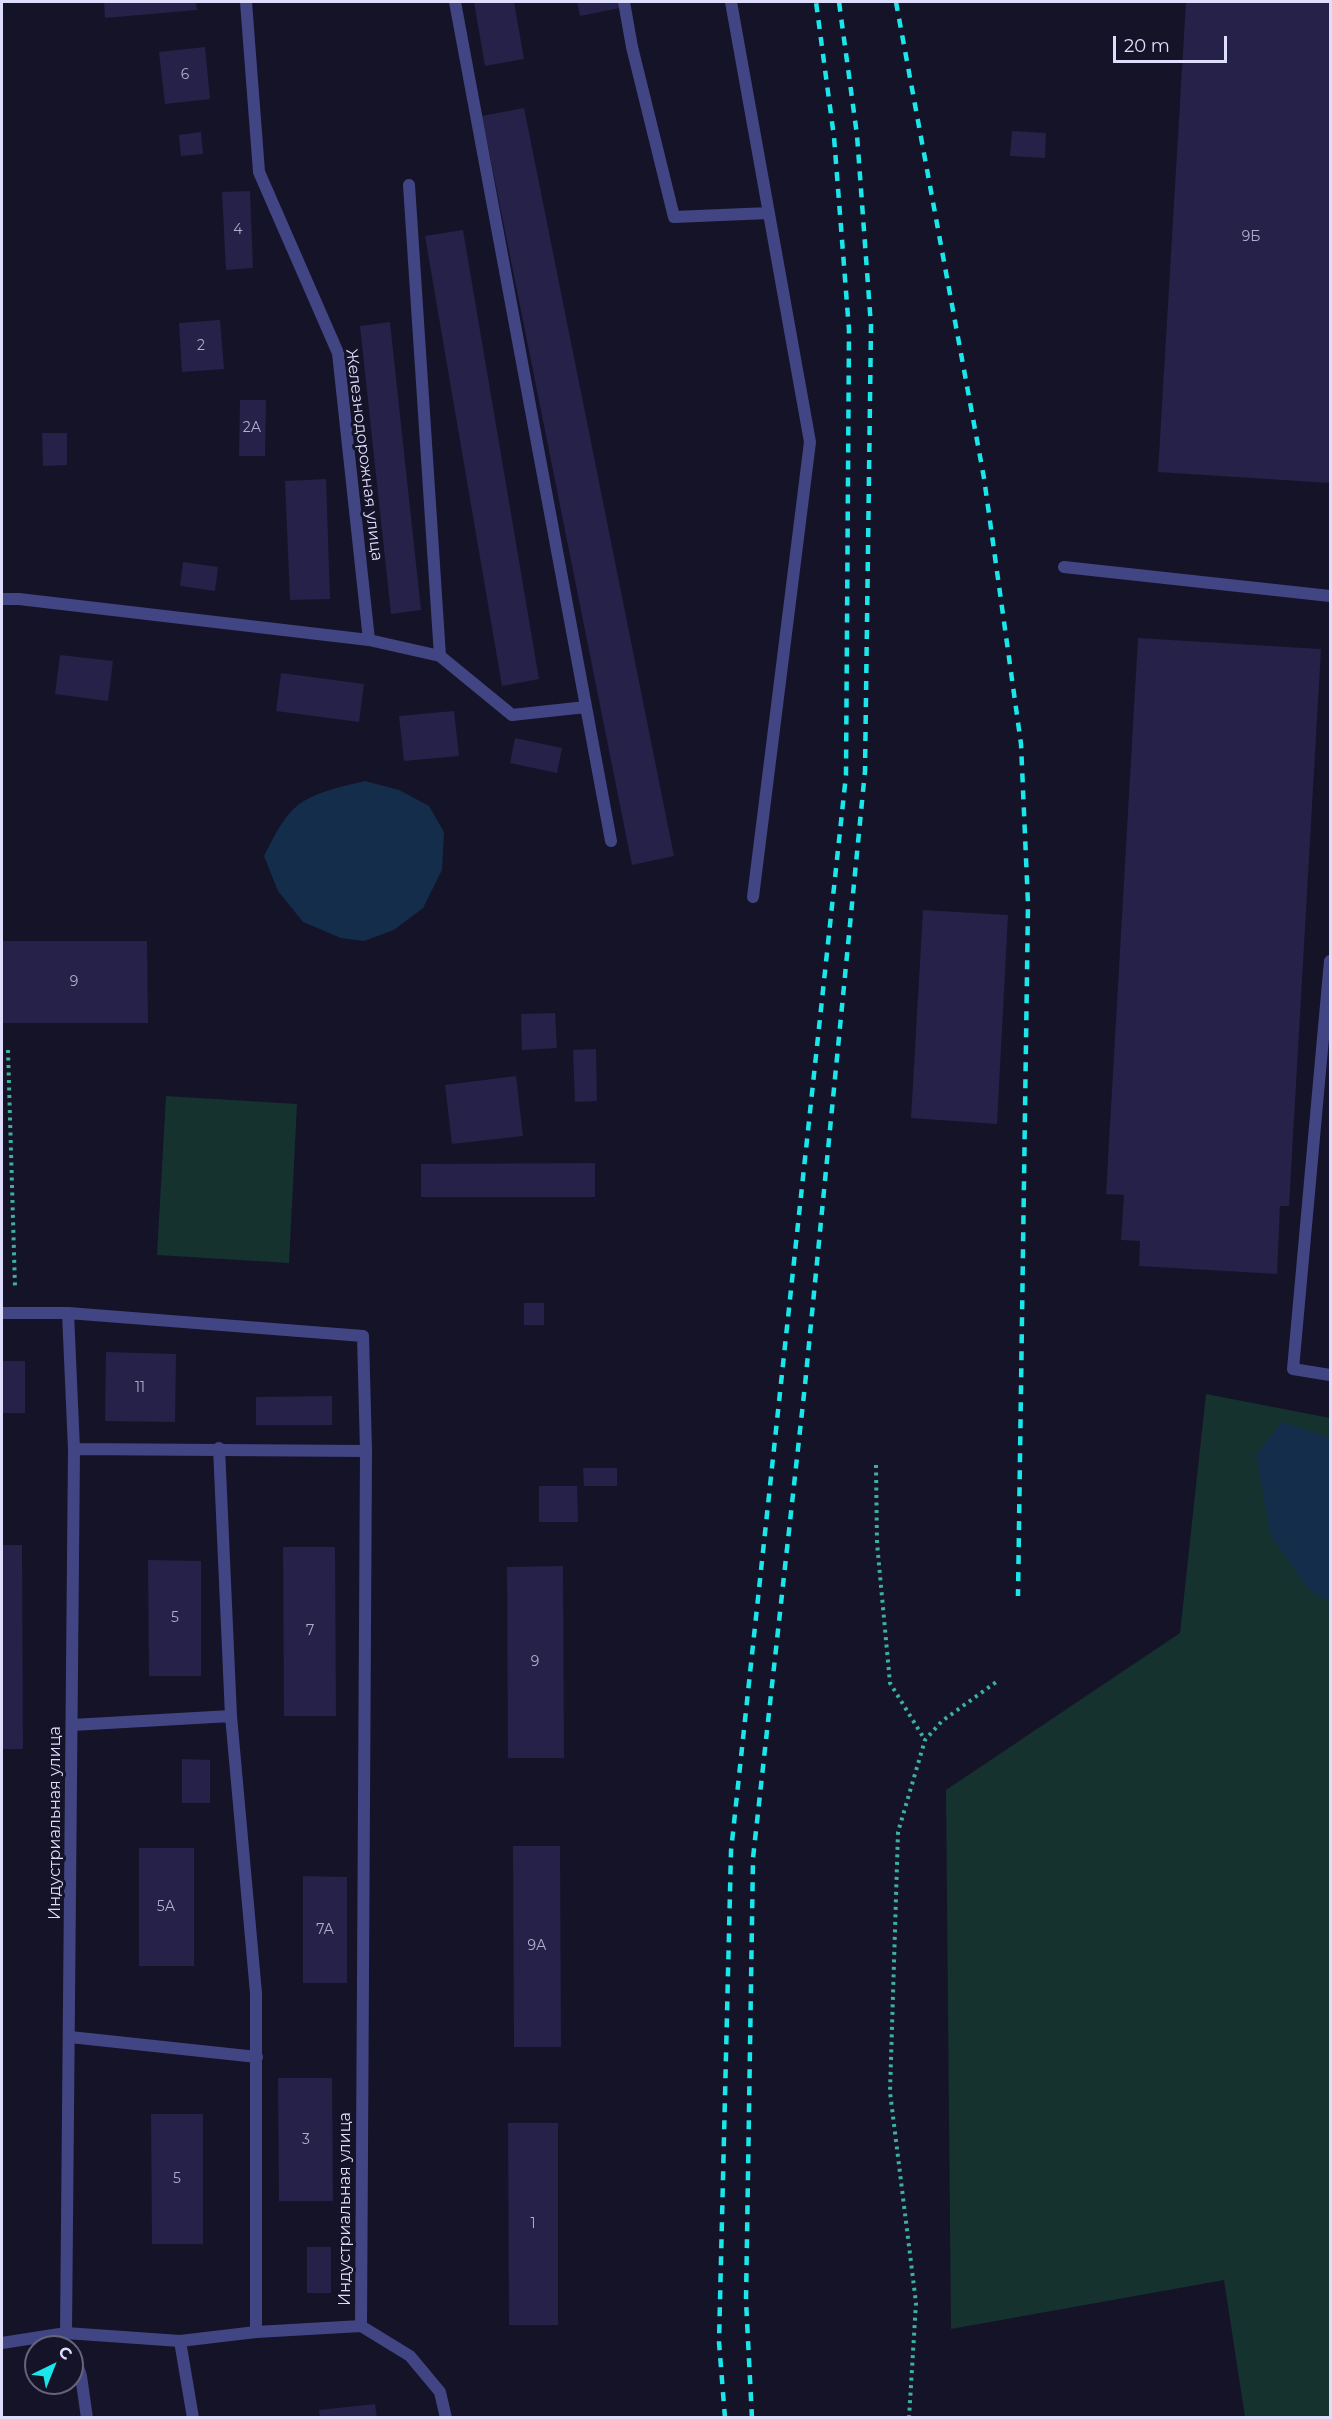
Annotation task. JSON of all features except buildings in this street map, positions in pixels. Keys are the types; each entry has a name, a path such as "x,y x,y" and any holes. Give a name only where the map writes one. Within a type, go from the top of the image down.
{"street":[{"name":"Железнодорожная улица","path":"246,2 259,172 338,353 369,640"},
{"path":"455,2 611,842"},
{"path":"624,2 632,47 674,217 769,213"},
{"path":"731,2 810,442 753,897"},
{"path":"409,185 440,656"},
{"path":"1064,567 1330,596"},
{"path":"2,599 19,599 369,640 440,656 512,715 586,707"},
{"path":"1330,961 1293,1369 1330,1375"},
{"path":"2,1313 68,1313"},
{"name":"Индустриальная улица","path":"67,2335 74,1449 68,1313 363,1336 366,1451 361,2326"},
{"path":"74,1449 219,1448 366,1451"},
{"path":"219,1448 231,1716 256,1993 256,2332"},
{"path":"72,1725 231,1716"},
{"path":"70,2037 257,2057"},
{"path":"2,2343 66,2332 180,2341 256,2332 361,2326 410,2356 440,2392 446,2418"},
{"path":"180,2341 193,2418"},
{"name":"Индустриальная улица","path":"84,2395 87,2418"}],"path":[{"path":"2,1057 8,1050 16,1313"},
{"path":"876,1465 877,1543 890,1683 925,1740"},
{"path":"909,2418 916,2302 890,2092 898,1832 925,1740 942,1721 999,1680"}],"green space":[{"path":"166,1096 297,1104 289,1263 157,1255"},
{"path":"1206,1394 1330,1418 1330,2417 1245,2417 1224,2280 951,2329 946,1790 1180,1633"}],"water":[{"path":"365,781 399,790 429,806 444,832 442,870 423,908 394,930 364,941 341,938 303,922 278,891 264,856 283,822 298,805 321,793"},
{"path":"1282,1422 1330,1438 1330,1602 1310,1591 1271,1536 1256,1455"}],"railway":[{"path":"725,2418 719,2342 731,1851 846,775 849,330 834,137 816,2"},
{"path":"752,2418 746,2301 753,1858 805,1385 865,771 871,326 857,135 839,2"},
{"path":"896,2 984,478 1021,744 1028,904 1018,1596"}]}
